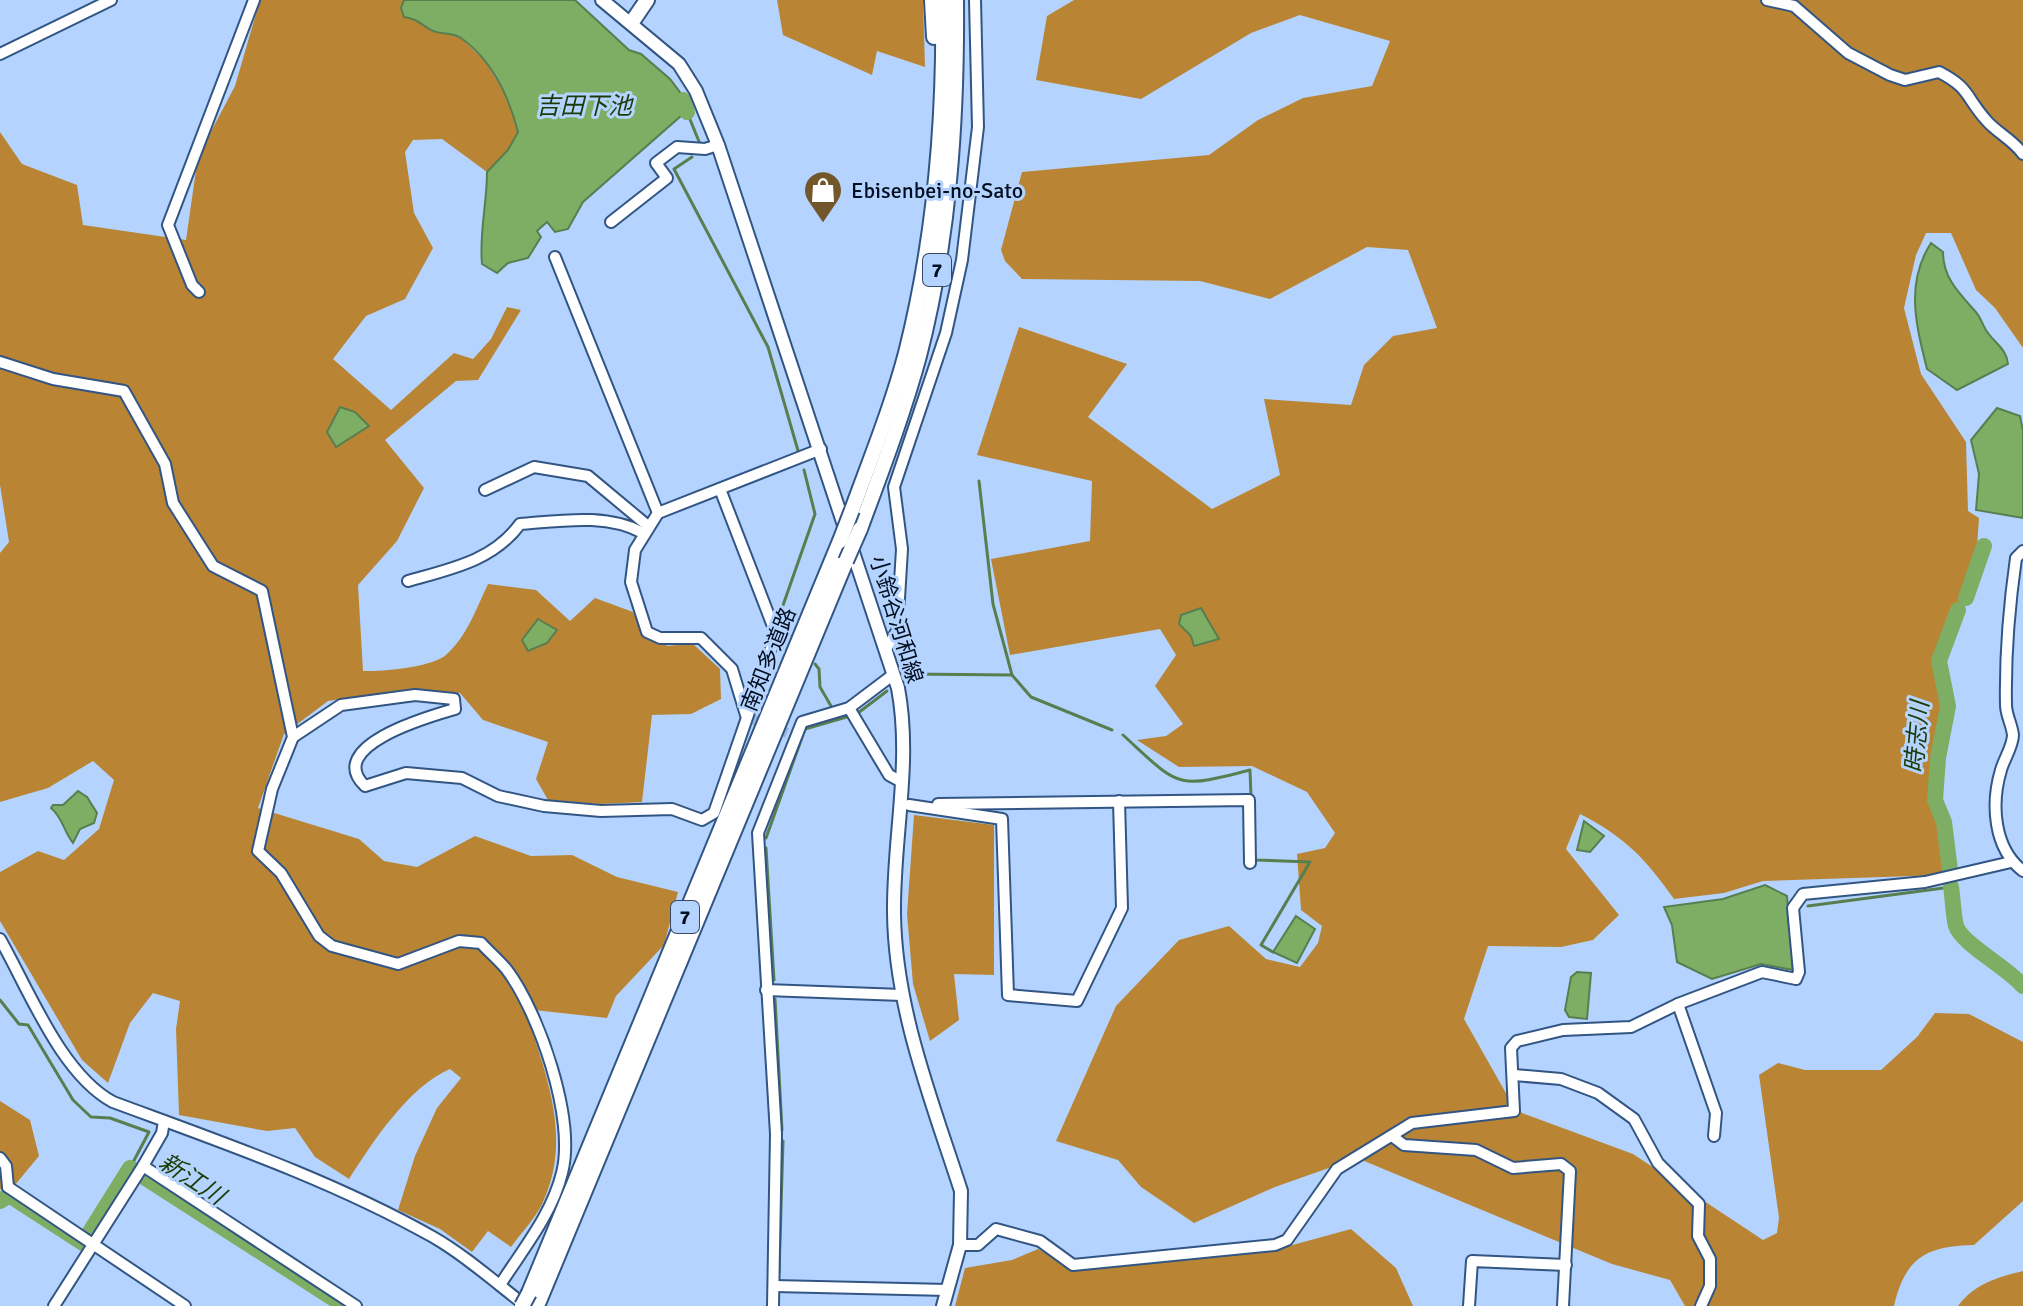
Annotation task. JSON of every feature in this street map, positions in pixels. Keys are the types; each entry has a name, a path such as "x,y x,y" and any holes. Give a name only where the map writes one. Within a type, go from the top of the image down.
{"highway":[{"path":"632,22 637,0"},
{"path":"632,22 647,0"},
{"path":"932,0 935,89 943,99"},
{"name":"南知多道路","path":"531,1302 840,541 906,354 934,205 943,99 943,0"},
{"name":"南知多道路","path":"531,1302 860,529 896,433 932,297 948,198 956,0"}],"main road":[{"name":"小鈴谷河和線","path":"602,0 679,64 696,91 718,145 894,674 903,712 904,805 894,913 902,995 961,1191 960,1245 943,1306"}],"street":[{"path":"0,54 111,0"},
{"path":"199,292 192,285 168,225 254,0"},
{"path":"886,649 897,631 902,549 894,487 943,346 962,260 978,127 975,0"},
{"path":"1767,0 1794,6 1848,53 1890,75 1905,80 1939,72 1963,84 1987,122 2013,140 2023,154"},
{"path":"611,222 667,178 656,163 677,147 705,149 718,145"},
{"path":"555,257 658,513"},
{"path":"0,362 43,377 124,391 165,464 173,503 213,566 262,591 293,737 272,789 258,851 281,873 319,936 332,946 398,964 459,941 481,943 507,970 533,1016 566,1132 563,1171 549,1209 500,1285"},
{"path":"749,717 732,669 701,638 660,638 647,632 631,582 635,550 658,513 821,449"},
{"path":"485,490 534,467 588,476 646,530"},
{"path":"293,737 341,705 415,695 454,699 455,709 402,725 367,745 356,770 358,780 365,786 406,773 462,778 498,796 544,806 601,811 672,809 702,820 714,813 743,737 776,634 720,489"},
{"path":"408,581 465,565 506,543 520,524 579,519 646,530"},
{"path":"2023,551 2016,558 2006,625 2009,678 2006,706 2013,736 1994,797 1997,826 2011,862 2023,871"},
{"path":"773,1306 776,1134 758,833 790,735 802,722 849,708 894,674"},
{"path":"849,708 889,775 902,782"},
{"path":"904,805 1249,800 1250,863"},
{"path":"904,805 1002,819 1008,995 1077,1001 1122,908 1119,801"},
{"path":"960,1245 978,1245 996,1229 1040,1241 1073,1265 1275,1245 1287,1240 1337,1169 1412,1123 1514,1111 1511,1048 1517,1041 1563,1030 1631,1027 1678,1004 1762,972 1796,979 1799,972 1793,908 1803,894 1925,882 2011,862"},
{"path":"0,939 81,1078 101,1096 323,1182 433,1237 500,1285 531,1302"},
{"path":"766,990 902,995"},
{"path":"1678,1004 1716,1113 1714,1136"},
{"path":"1514,1075 1561,1079 1598,1093 1634,1119 1658,1163 1699,1204 1698,1236 1710,1259 1710,1286 1701,1306"},
{"path":"54,1306 90,1240 143,1166 162,1133 164,1121"},
{"path":"1392,1136 1404,1145 1476,1150 1513,1168 1561,1164 1570,1171 1563,1306"},
{"path":"0,1158 6,1166 4,1190 90,1240 185,1306"},
{"path":"143,1166 356,1306"},
{"path":"1469,1306 1472,1261 1566,1265"},
{"path":"774,1286 948,1290"}],"shaded area":[{"path":"260,0 404,0 401,8 432,31 459,36 486,62 510,102 518,132 508,150 487,172 442,139 413,140 405,152 414,213 433,248 405,299 366,316 333,359 391,410 454,353 473,359 491,339 507,307 521,310 478,380 456,381 385,440 424,488 397,541 358,585 363,671 420,665 440,659 454,647 466,630 488,584 536,590 570,621 595,598 633,612 644,636 668,646 692,643 720,669 721,699 691,714 652,715 642,802 600,804 548,800 536,779 548,742 483,720 460,693 411,689 328,701 284,734 258,808 359,839 384,861 417,867 475,836 531,856 572,855 617,877 678,892 664,945 616,996 607,1018 525,1009 553,1105 556,1153 552,1178 543,1202 511,1247 488,1231 472,1252 440,1229 398,1210 415,1156 437,1108 461,1078 450,1069 420,1088 406,1102 380,1133 349,1179 315,1157 295,1128 267,1131 179,1115 176,1029 180,1001 153,993 130,1023 108,1083 82,1060 0,921 0,872 38,851 64,860 99,829 114,780 93,761 48,788 0,802 0,553 9,542 0,485 0,132 22,164 77,185 83,225 186,240 198,156 235,86"},
{"path":"777,0 923,0 925,67 877,51 872,75 783,35"},
{"path":"1074,0 2023,0 2023,348 1995,308 1976,290 1951,233 1926,233 1916,255 1904,308 1921,374 1966,442 1968,511 1979,518 1974,591 1933,660 1945,706 1933,756 1944,875 1763,881 1724,893 1674,899 1633,850 1610,831 1580,814 1566,849 1619,915 1593,940 1561,947 1488,946 1464,1019 1507,1095 1522,1113 1633,1154 1763,1240 1777,1233 1779,1218 1759,1075 1778,1063 1805,1070 1881,1070 1917,1037 1935,1013 1969,1014 2023,1042 2023,1201 1974,1245 1943,1248 1920,1258 1904,1276 1894,1306 1685,1306 1670,1280 1612,1264 1357,1158 1275,1187 1194,1223 1141,1187 1118,1160 1056,1141 1116,1006 1179,940 1229,926 1266,959 1300,967 1318,943 1322,926 1301,910 1297,854 1325,848 1335,833 1307,792 1252,766 1179,767 1137,740 1166,736 1183,724 1155,686 1176,655 1160,629 1010,655 991,559 1090,541 1092,481 977,455 1019,327 1127,364 1088,417 1212,509 1280,475 1264,399 1351,405 1364,365 1393,336 1437,328 1408,250 1367,247 1270,299 1200,281 1022,279 1005,261 1001,250 1022,172 1209,155 1258,120 1303,98 1372,86 1390,41 1300,15 1251,33 1141,99 1036,80 1047,16"},
{"path":"914,815 994,825 994,975 954,974 959,1020 930,1041 913,984 907,914"},
{"path":"0,1101 30,1120 39,1156 10,1191 0,1189"},
{"path":"1351,1229 1396,1268 1413,1306 955,1306 965,1268 1012,1260 1038,1249 1074,1269 1278,1249"},
{"path":"2023,1271 2023,1306 1958,1306 1979,1287"}],"water":[{"name":"吉田下池","path":"404,0 575,0 629,50 641,54 670,79 685,99 680,102 682,115 583,202 568,229 555,232 547,222 537,231 541,237 528,258 508,263 497,273 482,264 487,172 508,150 518,132 514,119 498,80 482,57 458,36 435,32 416,20 404,17 401,8"},
{"path":"1931,243 1943,252 1946,270 1953,284 1977,313 1986,331 2003,351 2008,364 1957,390 1927,369 1919,336 1915,289 1923,258"},
{"path":"340,407 355,412 369,426 336,447 327,432"},
{"path":"1997,408 2020,416 2023,431 2023,518 1976,510 1979,474 1971,440"},
{"path":"1201,608 1219,639 1194,646 1191,636 1179,624 1181,615"},
{"path":"538,619 557,630 547,643 528,651 522,640"},
{"path":"78,791 87,797 97,813 94,823 80,829 73,843 51,808 53,805 63,805"},
{"path":"1584,821 1604,836 1590,852 1577,850"},
{"path":"1765,885 1787,896 1793,970 1761,964 1712,979 1677,962 1672,925 1664,907 1723,899"},
{"path":"1296,916 1315,929 1297,963 1273,952"},
{"path":"1577,972 1591,973 1587,1019 1569,1017 1565,1010 1571,977"}],"waterway":[{"path":"683,100 687,112"},
{"path":"687,112 700,144"},
{"path":"692,157 674,169 768,347 799,454"},
{"path":"790,635 779,624 781,611 815,514 804,470"},
{"path":"908,674 1012,675 993,604 979,481"},
{"name":"時志川","path":"1966,598 1984,546"},
{"name":"時志川","path":"1950,870 1944,822 1935,800 1938,758 1948,706 1939,661 1958,610"},
{"path":"815,664 819,669 820,687 831,706"},
{"path":"1012,675 1031,697 1112,730"},
{"path":"858,713 887,691"},
{"path":"766,838 805,729 850,716"},
{"path":"1123,735 1156,765 1179,779 1206,780 1250,770 1251,797"},
{"path":"766,848 774,980"},
{"path":"1255,857 1255,860 1310,862 1261,945 1273,952"},
{"path":"1808,906 1951,887"},
{"name":"時志川","path":"1951,887 1955,921 1960,933 2023,986"},
{"path":"775,999 782,1130"},
{"path":"0,1000 19,1024 28,1025 73,1100 91,1117 110,1118 149,1132 130,1168"},
{"path":"779,1273 783,1141"},
{"name":"新江川","path":"0,1201 9,1195 83,1243 130,1168 345,1306"}],"tunnel":[{"path":"751,719 787,733"}],"place":[{"name":"Ebisenbei-no-Sato","path":"823,224"}]}
